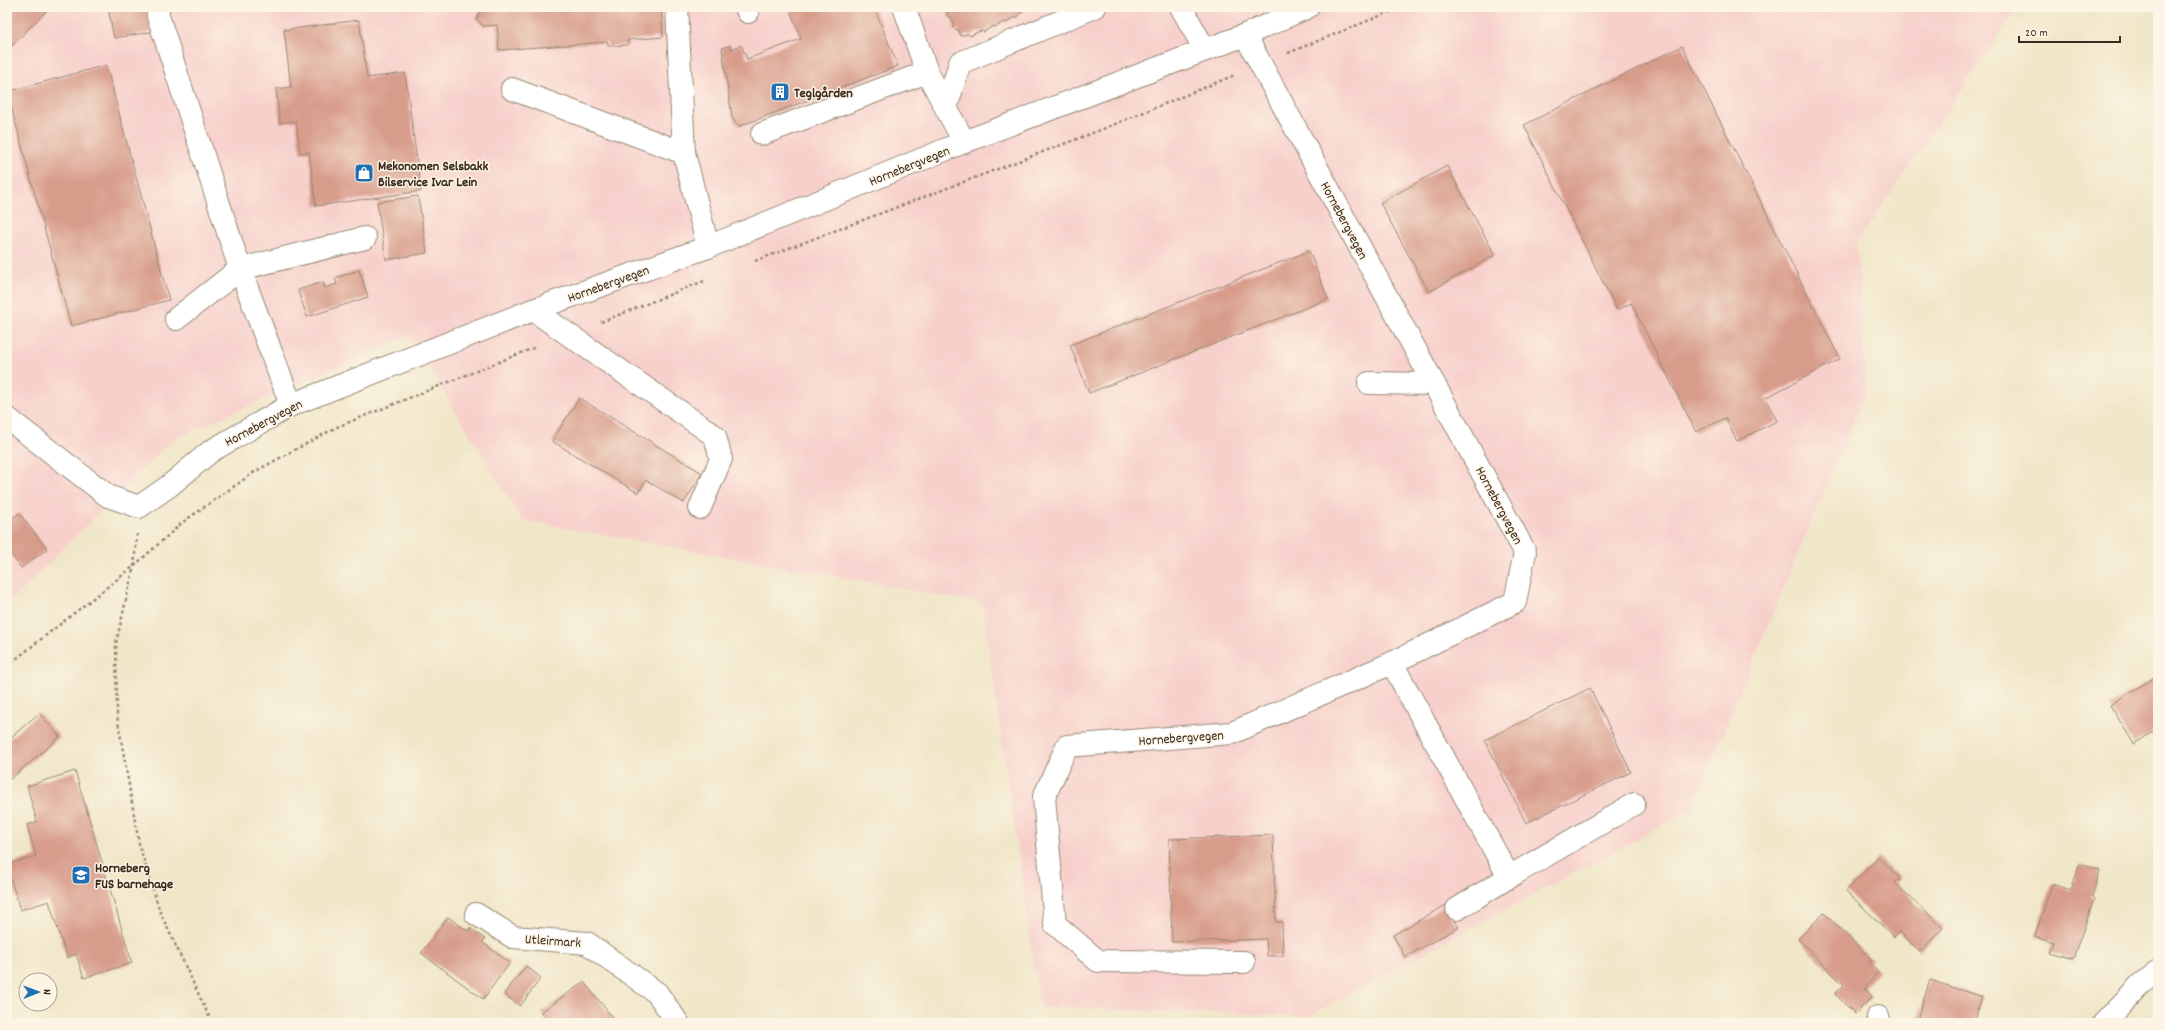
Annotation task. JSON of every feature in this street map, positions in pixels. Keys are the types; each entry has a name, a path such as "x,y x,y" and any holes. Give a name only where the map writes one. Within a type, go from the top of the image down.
{"street":[{"path":"158,7 158,16 240,268 291,405"},
{"path":"677,7 684,153 708,247"},
{"path":"904,7 927,72 964,142"},
{"path":"946,108 960,63 1095,7"},
{"path":"1181,7 1205,50"},
{"name":"Hornebergvegen","path":"139,507 169,486 211,451 291,405 533,310 708,247 964,142 1245,35 1308,7"},
{"name":"Hornebergvegen","path":"1244,962 1098,961 1055,924 1044,797 1067,746 1232,733 1392,663 1515,602 1525,552 1245,35"},
{"path":"762,134 927,72"},
{"path":"512,89 684,153"},
{"path":"176,319 240,268 365,238"},
{"path":"533,310 715,436 722,460 700,508"},
{"path":"1369,383 1434,384"},
{"path":"7,418 108,496 139,507"},
{"path":"1392,663 1509,877"},
{"path":"1457,909 1634,804"},
{"name":"Utleirmark","path":"476,914 513,937 587,942 657,993 678,1023"},
{"path":"2104,1023 2140,985 2158,971"}],"path":[{"path":"753,262 1098,131 1402,7"},
{"path":"7,666 134,566 183,522 256,471 336,427 709,280"},
{"path":"139,507 134,566 116,643 117,715 139,844 160,912 212,1023"}],"shaded area":[{"path":"7,7 2018,7 1857,243 1866,391 1691,810 1308,1016 1040,1007 982,603 522,520 409,335 172,440 7,605"}],"building":[{"path":"7,7 50,7 7,51"},
{"path":"108,7 146,7 151,32 114,38"},
{"path":"496,7 661,7 663,37 628,40 628,45 608,46 608,42 499,50 497,25 483,26 476,19 481,10"},
{"name":"Teglgården","path":"789,7 874,7 898,66 740,126 736,124 732,117 722,48 730,45 731,49 741,45 747,59 801,39"},
{"path":"947,7 1024,7 1025,10 1020,13 1017,18 1015,17 1006,23 1004,22 995,27 993,26 984,32 981,31 973,34 972,36 967,34 961,36 958,30 952,28 954,25 951,17 948,17"},
{"path":"359,20 367,78 405,73 421,191 316,206 309,152 300,153 296,121 280,123 276,89 291,87 284,30"},
{"path":"1682,46 1840,359 1765,398 1777,421 1737,441 1725,418 1696,432 1631,303 1617,310 1524,125"},
{"path":"106,65 169,300 71,326 7,92"},
{"path":"1447,166 1495,255 1429,292 1380,203"},
{"path":"418,196 427,253 386,260 377,202"},
{"path":"1309,251 1328,299 1089,393 1070,345"},
{"path":"359,270 368,297 307,317 298,290 323,282 325,288 337,284 335,278"},
{"path":"579,398 702,473 684,503 646,480 638,493 552,441"},
{"path":"19,513 47,549 21,568 7,549 7,522"},
{"path":"2158,675 2158,729 2134,744 2110,705"},
{"path":"1590,688 1631,772 1526,823 1485,740"},
{"path":"39,713 60,737 7,782 7,741"},
{"path":"75,771 132,963 84,978 76,954 67,958 49,901 20,910 7,867 7,865 36,856 27,825 37,822 27,786"},
{"path":"1273,835 1276,922 1282,922 1283,956 1267,956 1266,939 1172,942 1169,839"},
{"path":"1878,857 1900,878 1895,883 1943,928 1920,952 1899,931 1894,937 1846,891"},
{"path":"2080,864 2100,870 2092,897 2094,899 2073,959 2049,952 2053,942 2035,936 2052,884 2071,890"},
{"path":"1446,905 1451,917 1459,927 1405,957 1393,935"},
{"path":"1824,913 1872,960 1869,963 1878,971 1865,989 1872,997 1855,1014 1835,994 1844,985 1798,939"},
{"path":"448,917 468,931 470,928 485,939 482,942 510,963 483,999 421,953"},
{"path":"526,966 541,978 520,1006 504,994"},
{"path":"1930,980 1982,997 1974,1023 1916,1023"},
{"path":"584,982 617,1023 549,1023 541,1012"}],"place":[{"name":"Teglgården","path":"780,92"},
{"name":"Mekonomen Selsbakk Bilservice Ivar Lein","path":"364,173"},
{"name":"Horneberg FUS barnehage","path":"81,875"}]}
